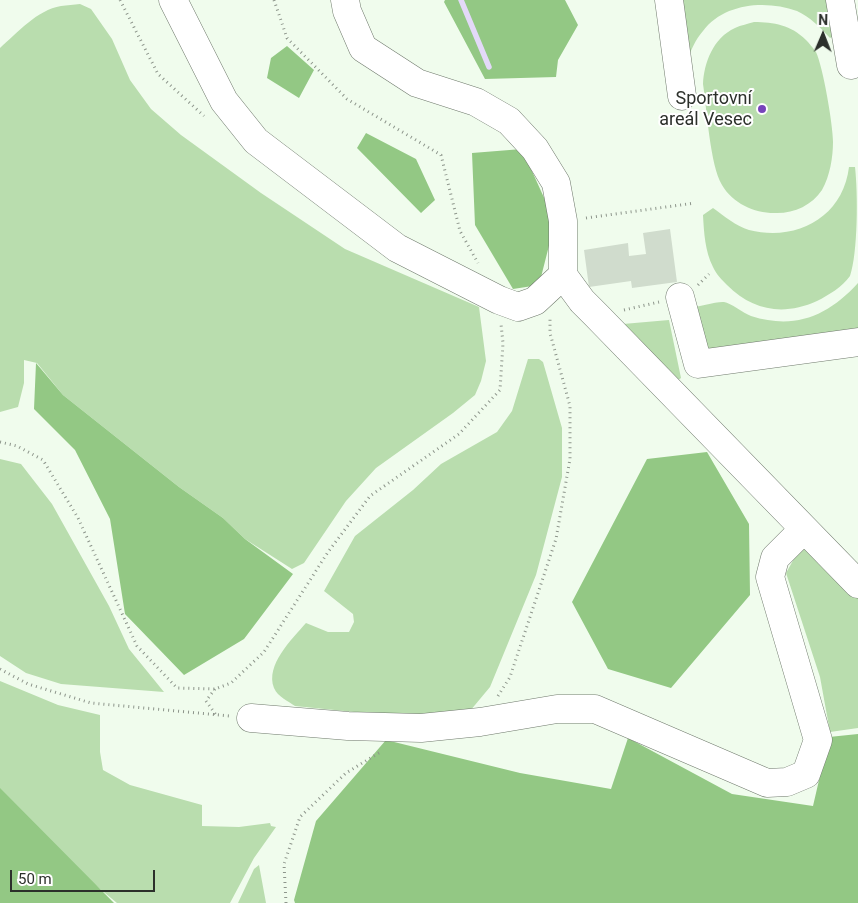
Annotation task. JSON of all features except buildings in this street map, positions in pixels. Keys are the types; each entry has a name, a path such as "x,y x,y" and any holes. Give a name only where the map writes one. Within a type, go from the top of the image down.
{"street":[{"path":"172,0 224,101 256,141 398,248 499,300 518,307 535,301 557,281 563,221 556,183 534,148 509,121 476,102 417,83 363,48 347,11 345,0"},
{"path":"669,0 682,96"},
{"path":"840,0 850,65"},
{"path":"557,281 592,310 858,584"},
{"path":"680,298 698,364 858,342"},
{"path":"251,718 348,726 422,728 480,722 557,709 595,709 767,783 788,782 806,774 818,740 770,577 775,558 804,529"}],"path":[{"path":"120,0 158,74 205,117"},
{"path":"274,0 286,38 347,99 442,155 460,231 480,266"},
{"path":"563,221 695,203"},
{"path":"480,722 510,677 556,539 570,459 570,406 550,333 557,281"},
{"path":"0,442 18,446 43,460 78,518 137,646 177,688 215,689 231,683 264,652 328,552 370,496 459,434 500,390 503,343 499,300"},
{"path":"0,669 28,684 90,703 251,718"},
{"path":"215,689 206,701 217,715"},
{"path":"286,903 284,864 300,817 346,773 388,748"}],"green space":[{"path":"445,0 565,0 578,25 558,60 556,77 485,79 444,2"},
{"path":"672,0 830,0 836,35 830,38 815,23 797,11 772,6 746,6 734,9 712,22 698,38 686,62"},
{"path":"80,4 91,9 112,39 130,80 151,109 181,135 261,193 345,249 479,307 486,361 475,395 376,468 346,501 304,563 292,569 245,539 223,518 179,487 63,395 37,363 24,360 24,383 18,407 0,412 0,48 28,23 44,12 61,6"},
{"path":"754,22 782,25 806,40 819,59 827,96 833,142 829,173 822,190 813,200 790,212 761,212 753,210 732,198 718,176 712,151 703,84 705,68 715,45 727,32"},
{"path":"287,46 314,70 299,98 267,78 271,58"},
{"path":"366,133 416,159 435,200 421,213 357,148"},
{"path":"522,149 555,222 539,285 513,289 475,225 472,153"},
{"path":"849,167 855,167 857,192 855,253 850,276 839,287 822,299 805,306 781,309 769,308 747,301 719,277 708,255 703,215 713,208 730,221 744,228 767,233 800,229 815,222 838,200 845,185"},
{"path":"858,283 858,333 701,354 690,308 724,302 751,316 767,320 796,320 823,312"},
{"path":"669,320 681,378 669,387 623,324"},
{"path":"528,359 539,359 543,362 562,428 562,477 536,575 490,687 470,711 394,716 295,706 283,698 274,688 273,670 281,653 306,623 328,632 349,632 354,622 353,614 324,591 355,536 413,490 441,464 497,432 512,411"},
{"path":"36,363 63,395 179,487 223,518 245,539 293,574 244,639 184,675 125,614 110,519 75,450 34,409"},
{"path":"707,452 749,524 750,595 671,688 608,669 572,602 647,459"},
{"path":"0,459 21,464 52,504 109,606 129,649 164,692 61,684 26,673 0,656"},
{"path":"804,541 858,597 858,728 830,732 820,677 786,573"},
{"path":"0,681 58,705 100,715 100,752 103,770 130,785 202,805 202,826 239,827 270,823 271,826 276,827 254,858 230,903 117,903 93,883 0,790"},
{"path":"858,734 858,903 295,903 294,900 316,821 386,740 520,773 611,789 628,738 732,794 813,806 829,737"},
{"path":"0,788 114,903 0,903"},
{"path":"259,865 266,903 238,903 254,869"}],"waterway":[{"path":"461,0 489,67"}],"place":[{"name":"Sportovní areál Vesec","path":"762,109"}]}
